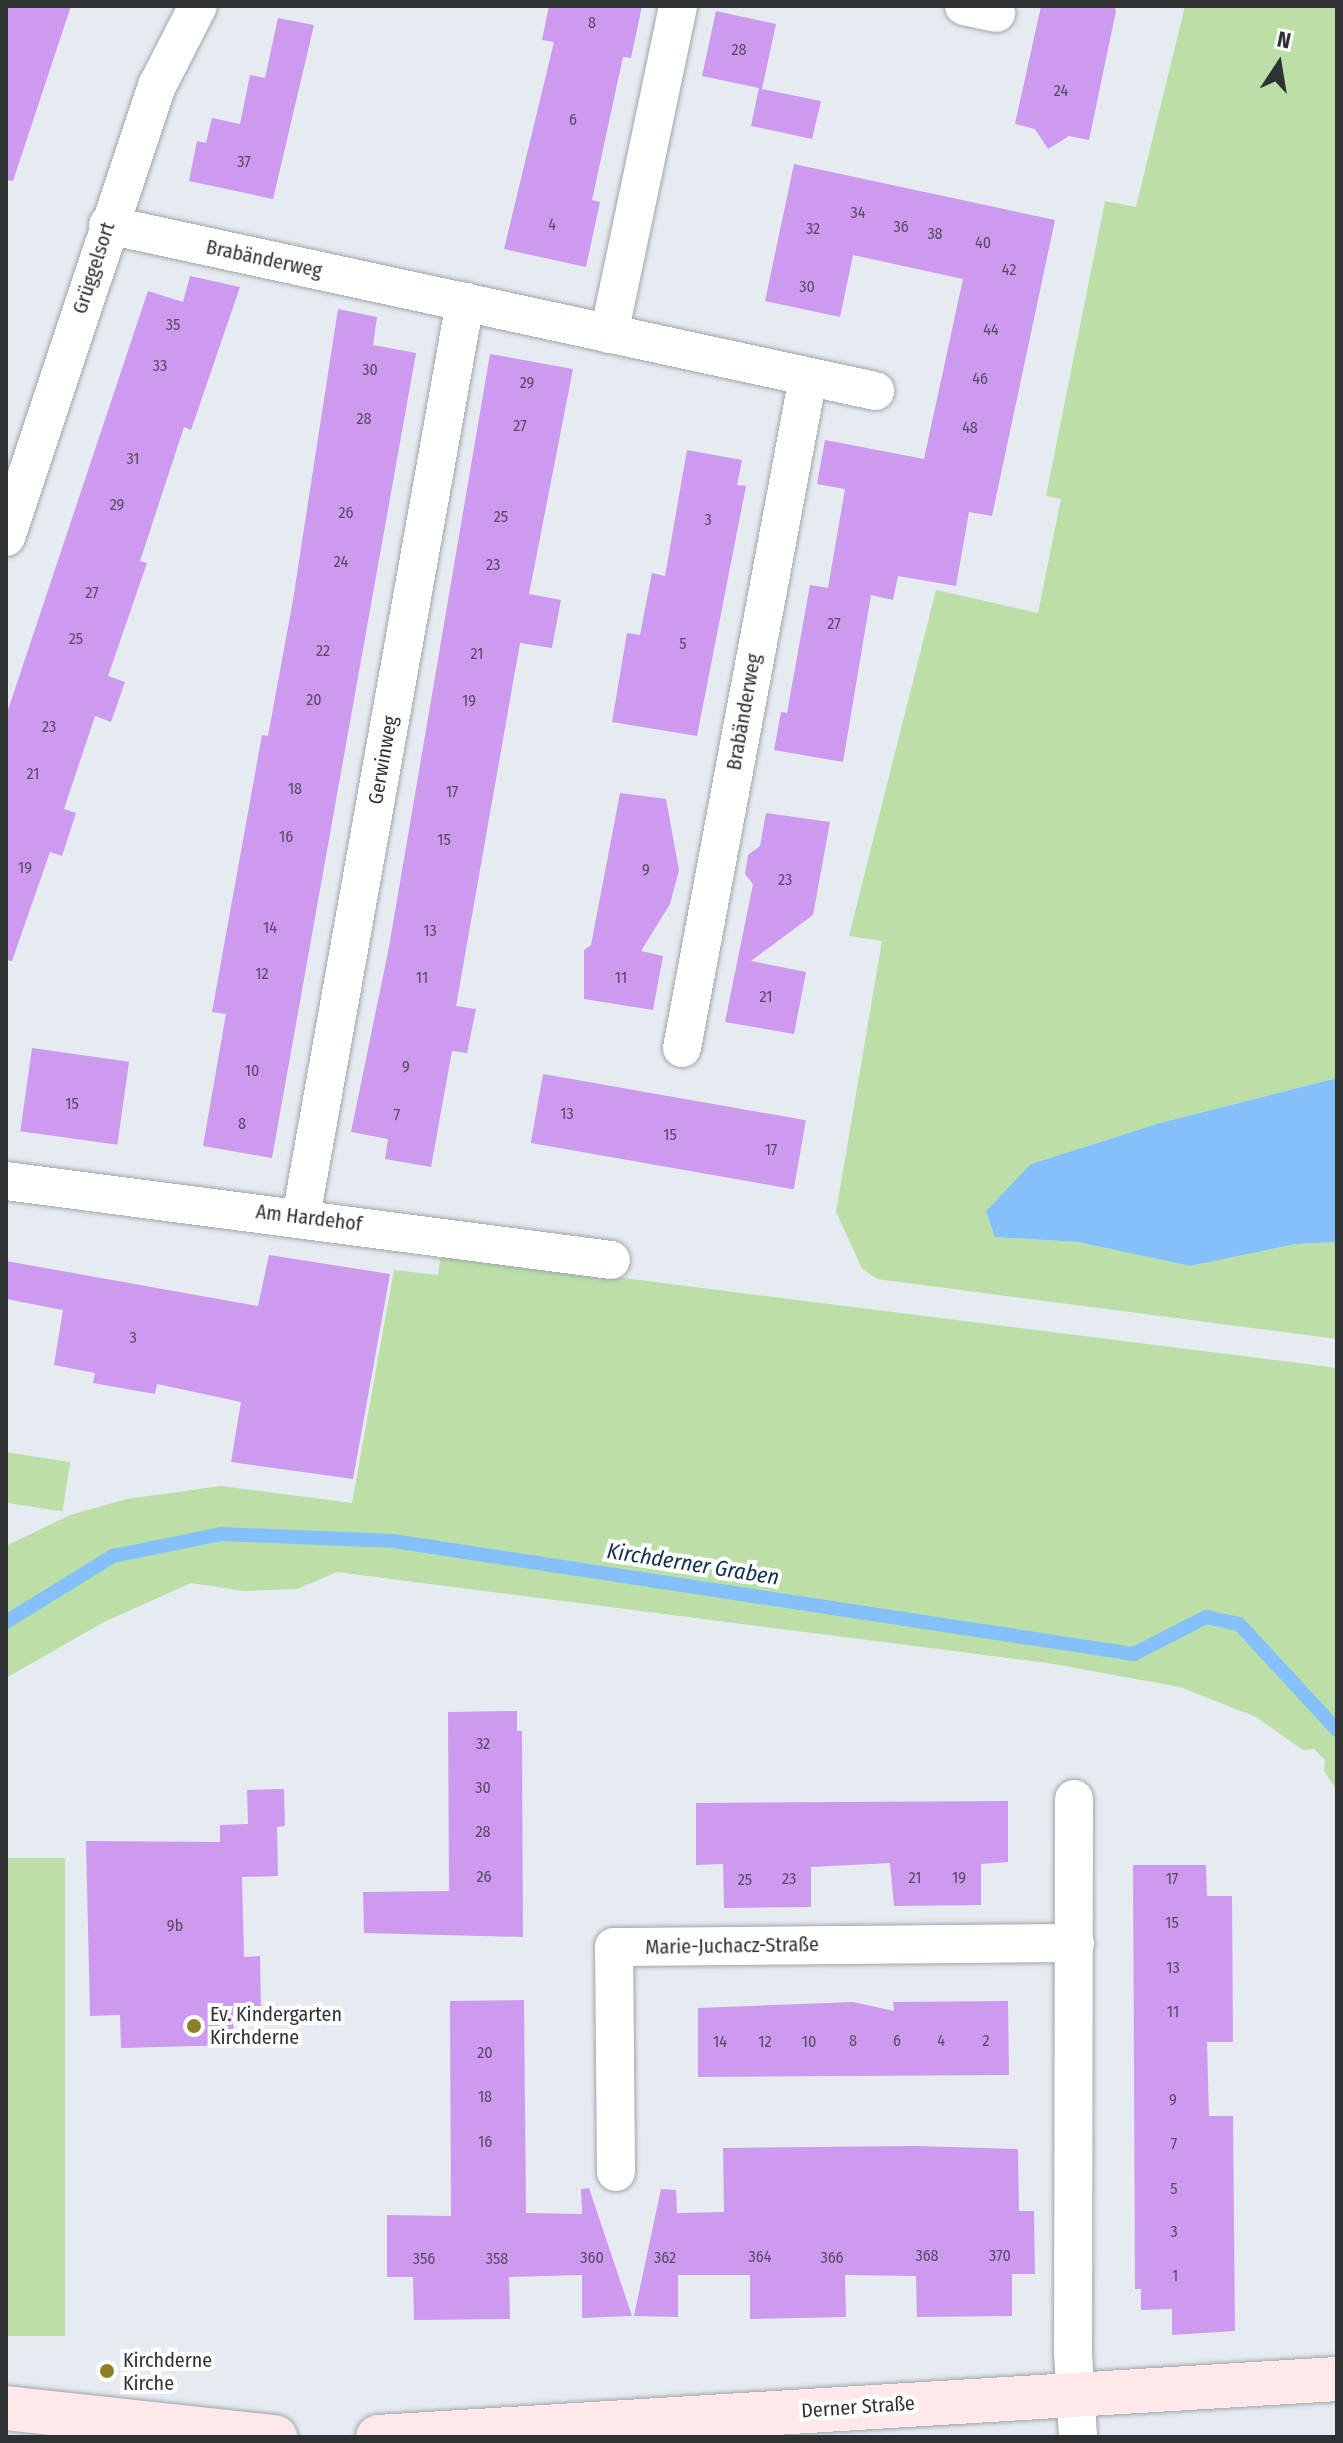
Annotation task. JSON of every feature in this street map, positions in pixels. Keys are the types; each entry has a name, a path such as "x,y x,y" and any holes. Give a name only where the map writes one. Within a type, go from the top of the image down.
{"main road":[{"name":"Derner Straße","path":"378,2437 1075,2391 1337,2379"},
{"path":"6,2408 275,2437"}],"street":[{"name":"Grüggelsort","path":"6,537 157,86 198,6"},
{"path":"609,334 678,6"},
{"name":"Brabänderweg","path":"108,225 875,391"},
{"name":"Gerwinweg","path":"301,1217 465,302"},
{"name":"Brabänderweg","path":"682,1048 808,377"},
{"name":"Am Hardehof","path":"6,1181 301,1217 611,1260"},
{"path":"1074,1799 1075,2391 1078,2437"},
{"name":"Marie-Juchacz-Straße","path":"616,2172 614,1947 1075,1943"}],"green space":[{"path":"1185,6 1337,6 1337,1078 1160,1123 1031,1164 995,1237 1078,1242 1190,1266 1296,1244 1337,1242 1337,1339 877,1279 862,1268 836,1212 882,941 849,936 936,590 1038,613 1061,499 1046,496 1105,201 1136,207"},
{"path":"441,1255 1337,1368 1337,1791 1324,1771 1325,1760 1314,1749 1303,1750 1256,1717 1180,1687 1048,1663 337,1572 297,1589 244,1591 191,1583 104,1622 6,1678 6,1546 70,1515 127,1499 221,1486 352,1503 394,1270 438,1275"},
{"path":"6,1452 70,1462 62,1512 6,1503"},
{"path":"6,1858 65,1858 65,2336 6,2336"}],"water":[{"path":"1337,1078 1337,1242 1296,1244 1190,1266 1078,1242 995,1237 986,1211 1031,1164 1160,1123"}],"building":[{"path":"6,6 71,6 13,181 6,180"},
{"path":"549,6 642,6 631,58 623,57 592,200 600,202 586,267 504,249 554,42 542,40"},
{"path":"1041,6 1114,6 1116,11 1089,140 1069,136 1048,149 1035,129 1015,124"},
{"path":"716,11 776,24 762,89 821,101 812,139 751,126 759,88 702,76"},
{"path":"278,18 314,25 273,199 189,181 197,141 206,143 212,118 240,124 250,75 265,78"},
{"path":"794,164 1055,220 992,516 969,512 956,586 898,576 893,600 871,595 843,762 774,750 781,712 787,713 810,585 828,588 845,489 817,484 825,440 924,459 963,279 853,255 840,317 765,301"},
{"path":"190,276 240,287 191,430 184,427 140,561 147,563 108,676 125,682 111,722 95,716 64,809 76,813 62,856 50,852 12,961 6,960 6,716 148,291 183,302"},
{"path":"338,309 377,317 373,345 416,353 272,1158 203,1146 226,1014 212,1012 262,735 268,736 293,600"},
{"path":"490,354 573,369 529,594 561,600 552,648 520,643 456,1006 476,1009 467,1053 452,1051 431,1167 385,1159 388,1139 351,1132 389,947"},
{"path":"687,450 742,460 737,485 746,486 697,736 612,722 627,633 640,635 652,573 665,576"},
{"path":"620,793 666,799 679,870 670,904 641,951 663,956 653,1010 584,999 584,950 591,945"},
{"path":"766,813 830,822 813,915 751,961 806,972 794,1034 725,1022 753,884 745,874 748,855 760,846"},
{"path":"32,1048 129,1062 117,1145 20,1131"},
{"path":"543,1074 806,1120 794,1189 531,1143"},
{"path":"269,1255 390,1274 353,1479 231,1462 241,1402 157,1384 155,1394 93,1383 95,1373 54,1365 63,1310 6,1299 6,1261 258,1306"},
{"path":"517,1711 517,1731 522,1731 523,1937 364,1933 363,1892 449,1891 448,1712"},
{"path":"284,1789 285,1826 277,1827 278,1876 242,1877 244,1957 260,1956 261,2008 233,2009 234,2045 121,2048 120,2015 90,2016 86,1841 220,1842 220,1825 248,1824 247,1790"},
{"path":"1008,1801 1008,1862 981,1864 981,1905 894,1906 890,1863 811,1867 811,1907 724,1908 723,1864 696,1865 696,1803"},
{"path":"1133,1865 1206,1865 1207,1896 1232,1896 1233,2042 1207,2042 1209,2116 1233,2116 1235,2331 1172,2335 1172,2309 1141,2310 1141,2289 1135,2289"},
{"path":"524,2000 526,2213 582,2214 581,2189 589,2188 632,2316 582,2318 582,2275 509,2277 510,2319 414,2320 413,2277 387,2277 387,2215 451,2216 450,2001"},
{"path":"1008,2001 1009,2075 698,2077 698,2008 853,2002 894,2011 893,2002"},
{"path":"915,2146 1018,2149 1019,2211 1034,2211 1035,2274 1012,2274 1012,2316 917,2317 916,2276 845,2275 846,2317 750,2319 750,2275 678,2275 678,2317 634,2316 661,2189 676,2190 677,2213 724,2212 723,2148"}],"waterway":[{"name":"Kirchderner Graben","path":"6,1622 113,1556 221,1534 393,1541 1134,1654 1206,1617 1239,1624 1337,1730"}],"place":[{"name":"Ev. Kindergarten Kirchderne","path":"194,2026"},
{"name":"Kirchderne Kirche","path":"107,2371"}]}
